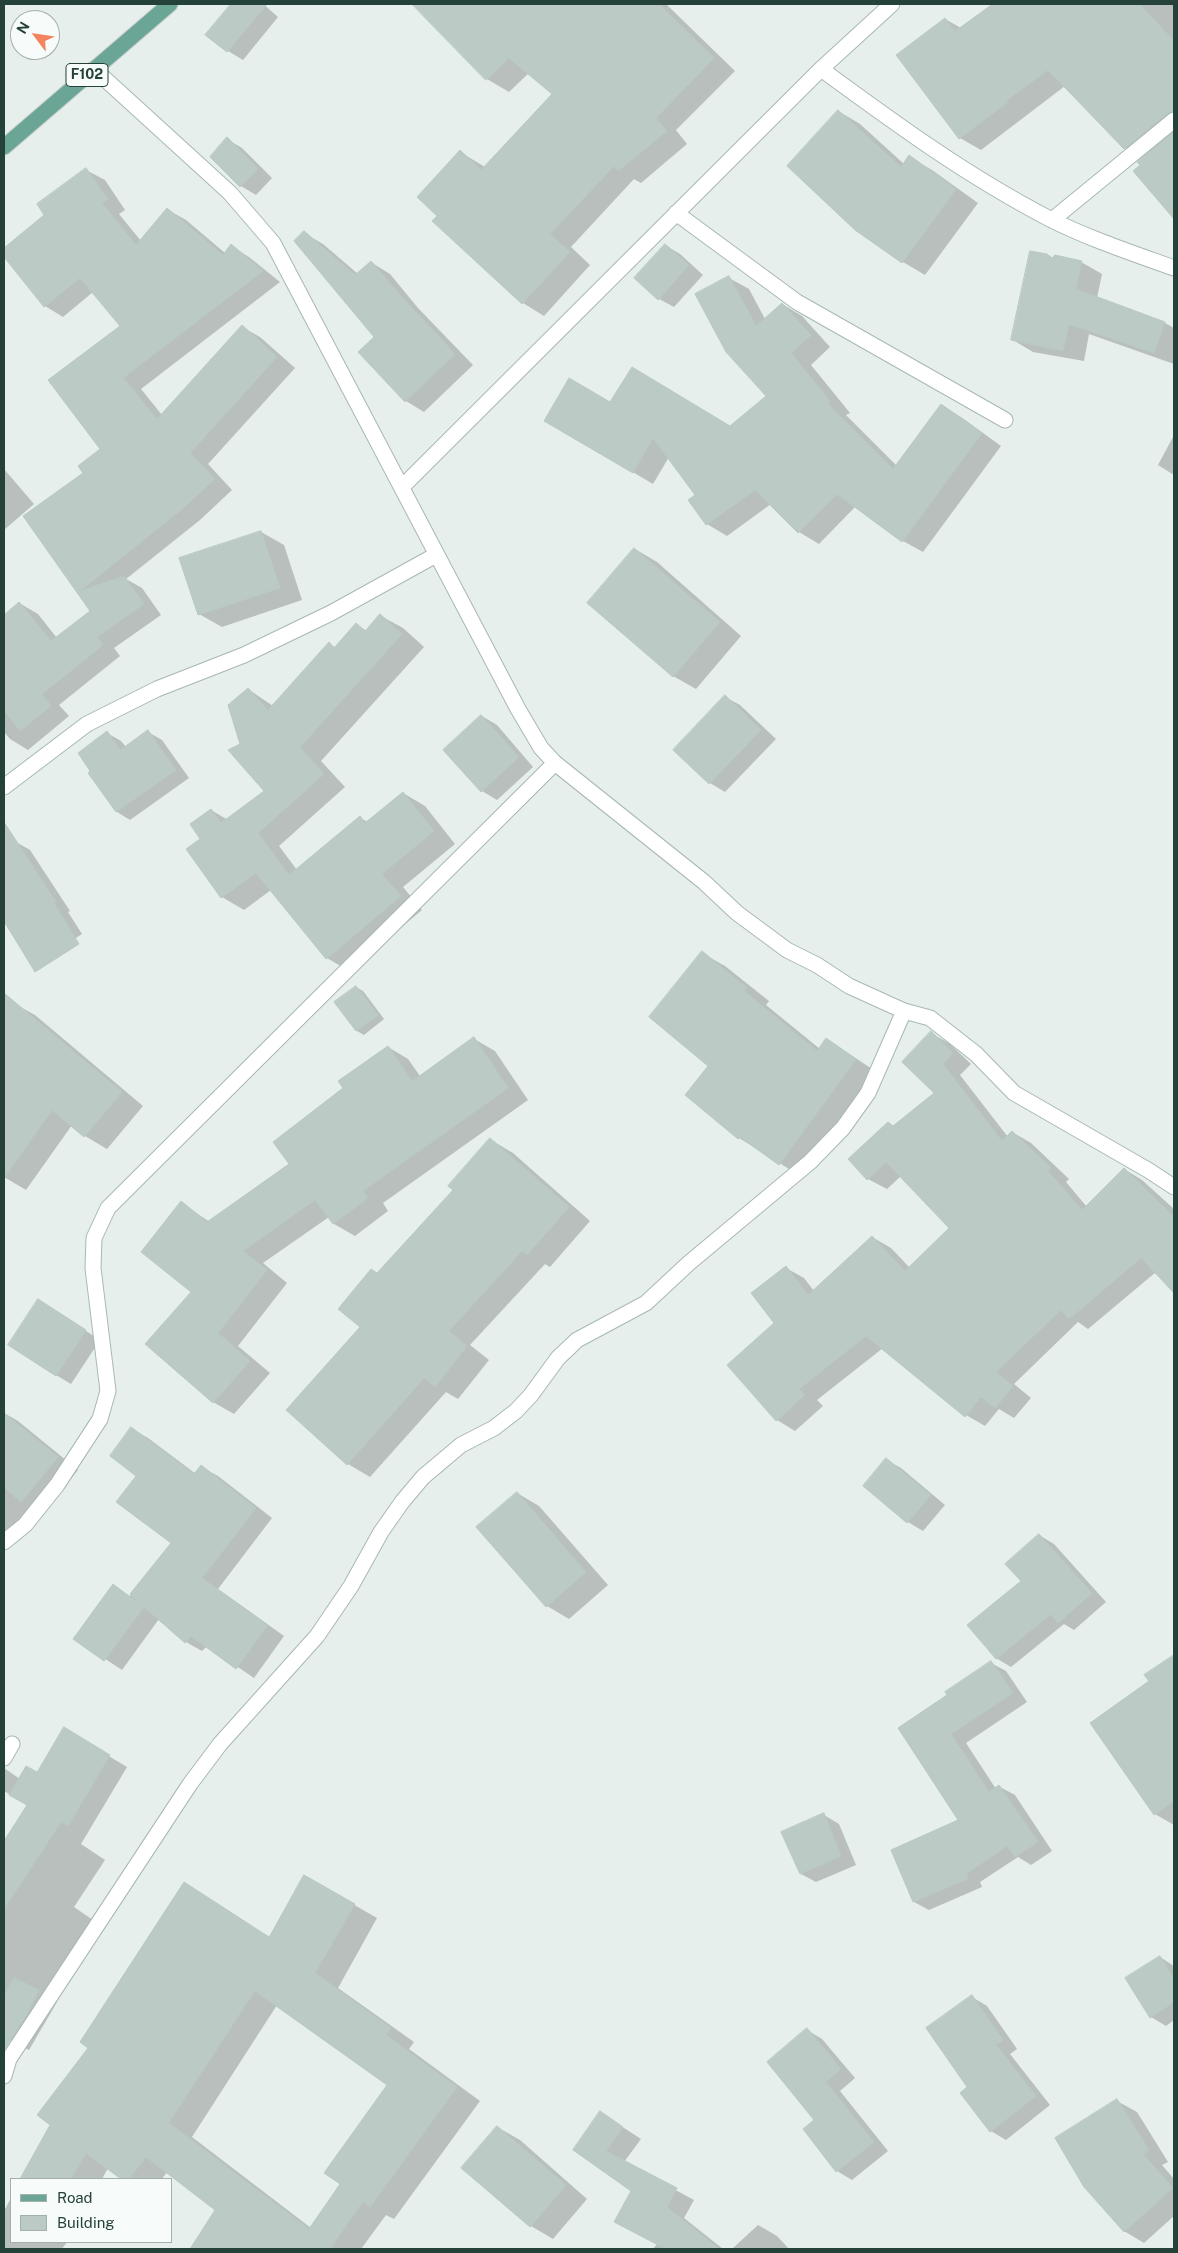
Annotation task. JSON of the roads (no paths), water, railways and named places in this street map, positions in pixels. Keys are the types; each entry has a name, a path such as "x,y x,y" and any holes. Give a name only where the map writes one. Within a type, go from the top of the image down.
{"main road":[{"name":"F102","path":"4,147 170,4"}],"street":[{"path":"402,487 821,69 892,4"},
{"path":"94,68 230,193 272,243 518,709 541,748 555,763 704,882 737,913 787,950 849,986 904,1011 930,1018 976,1054 1014,1093 1174,1187"},
{"path":"821,69 899,127 974,177 1052,220 1174,268"},
{"path":"1052,220 1174,120"},
{"path":"676,213 797,302 1005,420"},
{"path":"4,787 87,724 157,689 244,655 331,613 436,554"},
{"path":"4,1542 25,1525 57,1485 100,1419 108,1391 93,1268 94,1238 108,1208 555,763"},
{"path":"4,2076 7,2058 190,1784 220,1744 317,1636 351,1586 381,1532 402,1502 440,1462 461,1445 494,1428 516,1411 531,1395 558,1358 577,1340 646,1303 690,1263 810,1162 843,1128 868,1093 904,1011"},
{"path":"4,1758 12,1744"}]}
